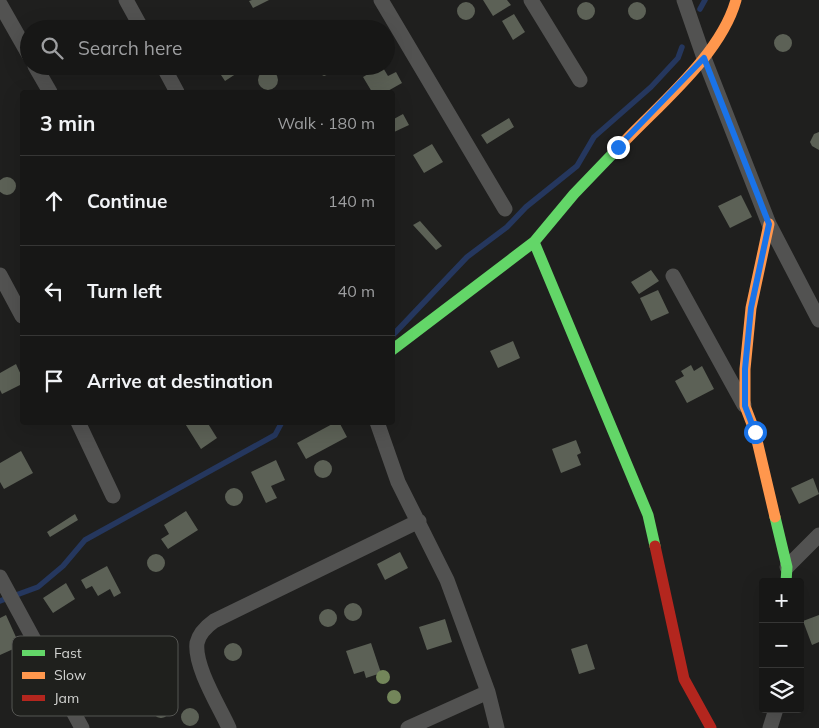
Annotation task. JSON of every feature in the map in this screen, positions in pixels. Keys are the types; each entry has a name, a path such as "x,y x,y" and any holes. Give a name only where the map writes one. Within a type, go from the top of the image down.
{"street":[{"path":"126,0 137,20"},
{"path":"381,0 393,20"},
{"path":"531,0 580,80"},
{"path":"684,0 704,58 769,224 819,320"},
{"path":"395,348 534,242 574,194 704,58 731,18 736,0"},
{"path":"0,4 20,39"},
{"path":"395,24 505,209"},
{"path":"40,75 49,90"},
{"path":"167,75 176,90"},
{"path":"745,406 745,369 751,308 769,224"},
{"path":"534,242 648,515 684,679 711,728"},
{"path":"0,275 20,312"},
{"path":"673,276 745,406 755,432 787,574"},
{"path":"79,425 113,496"},
{"path":"378,425 398,482 447,580 488,692 497,728"},
{"path":"229,728 198,658 198,641 206,627 214,621 419,521"},
{"path":"787,574 819,535"},
{"path":"0,577 32,636"},
{"path":"408,728 488,692"},
{"path":"770,728 775,713"},
{"path":"75,716 82,728"}],"building":[{"path":"269,0 253,8 249,1"},
{"path":"483,0 507,0 511,5 493,16"},
{"path":"466,2 472,5 475,11 472,17 466,20 460,17 457,11 460,5"},
{"path":"586,2 592,5 595,11 592,17 586,20 580,17 577,11 580,5"},
{"path":"637,2 643,5 646,11 643,17 637,20 631,17 628,11 631,5"},
{"path":"514,14 525,32 513,40 502,21"},
{"path":"783,34 789,37 792,43 789,49 783,52 777,49 774,43 777,37"},
{"path":"396,72 402,83 390,90 371,90 363,77 366,75 395,75"},
{"path":"221,75 234,75 225,81"},
{"path":"259,75 278,76 278,84 272,90 264,90 258,84"},
{"path":"403,114 409,125 395,132 395,118"},
{"path":"509,118 514,127 487,144 481,135"},
{"path":"819,132 819,150 812,146 810,142 814,134"},
{"path":"432,144 443,162 424,173 413,155"},
{"path":"3,177 11,177 16,182 16,190 11,195 3,195 -1,192 -1,180"},
{"path":"741,195 752,217 730,228 718,206"},
{"path":"420,221 442,246 436,250 413,225"},
{"path":"651,270 659,281 639,294 631,282"},
{"path":"658,290 669,313 651,321 640,298"},
{"path":"513,341 520,358 498,368 490,351"},
{"path":"16,364 20,373 20,385 2,394 0,390 0,373"},
{"path":"691,365 694,371 702,366 714,389 687,403 675,381 684,376 681,371"},
{"path":"186,425 209,425 217,438 201,449"},
{"path":"330,425 341,425 347,437 306,459 297,443"},
{"path":"576,440 581,453 577,455 581,465 561,473 552,449"},
{"path":"21,451 33,473 4,489 0,482 0,463"},
{"path":"276,460 285,480 271,486 277,498 266,503 251,472"},
{"path":"323,460 329,463 332,469 329,475 323,478 317,475 314,469 317,463"},
{"path":"813,478 819,494 799,504 791,488"},
{"path":"234,488 240,491 243,497 240,503 234,506 228,503 225,497 228,491"},
{"path":"186,511 198,530 168,549 161,539 169,534 164,525"},
{"path":"75,514 78,520 50,537 47,532"},
{"path":"400,552 408,568 385,580 377,564"},
{"path":"156,554 162,557 165,563 162,569 156,572 150,569 147,563 150,557"},
{"path":"107,566 121,593 114,597 110,589 98,596 92,586 86,589 81,580"},
{"path":"66,583 75,599 53,613 43,598"},
{"path":"353,603 359,606 362,612 359,618 353,621 347,618 344,612 347,606"},
{"path":"328,609 334,612 337,618 334,624 328,627 322,624 319,618 322,612"},
{"path":"6,615 15,636 12,636 12,650 0,655 0,618"},
{"path":"819,615 819,642 812,645 804,621"},
{"path":"445,619 452,642 427,650 419,627"},
{"path":"233,643 239,646 242,652 239,658 233,661 227,658 224,652 227,646"},
{"path":"371,643 381,673 366,678 364,671 354,674 346,651"},
{"path":"587,644 595,669 579,674 571,649"},
{"path":"190,708 196,711 199,717 196,723 190,726 184,723 181,717 184,711"}],"waterway":[{"path":"700,9 705,0"},
{"path":"395,333 467,257 507,227 526,207 577,166 594,137 651,87 678,58 682,47"},
{"path":"0,601 38,587 63,566 85,540 275,435 280,425"}],"traffic: fast":[{"path":"395,348 534,242 574,194 623,143"},
{"path":"534,242 648,515 655,546"},
{"path":"775,517 787,567 786,578"}],"traffic: slow":[{"path":"623,143 672,94 704,58 718,39 736,0"},
{"path":"769,224 751,308 745,369 745,406 755,432 775,517"}],"traffic: jam":[{"path":"655,546 684,679 711,728"}],"route":[{"path":"618,147 704,58 769,224 751,308 745,369 745,406 755,432"}]}
